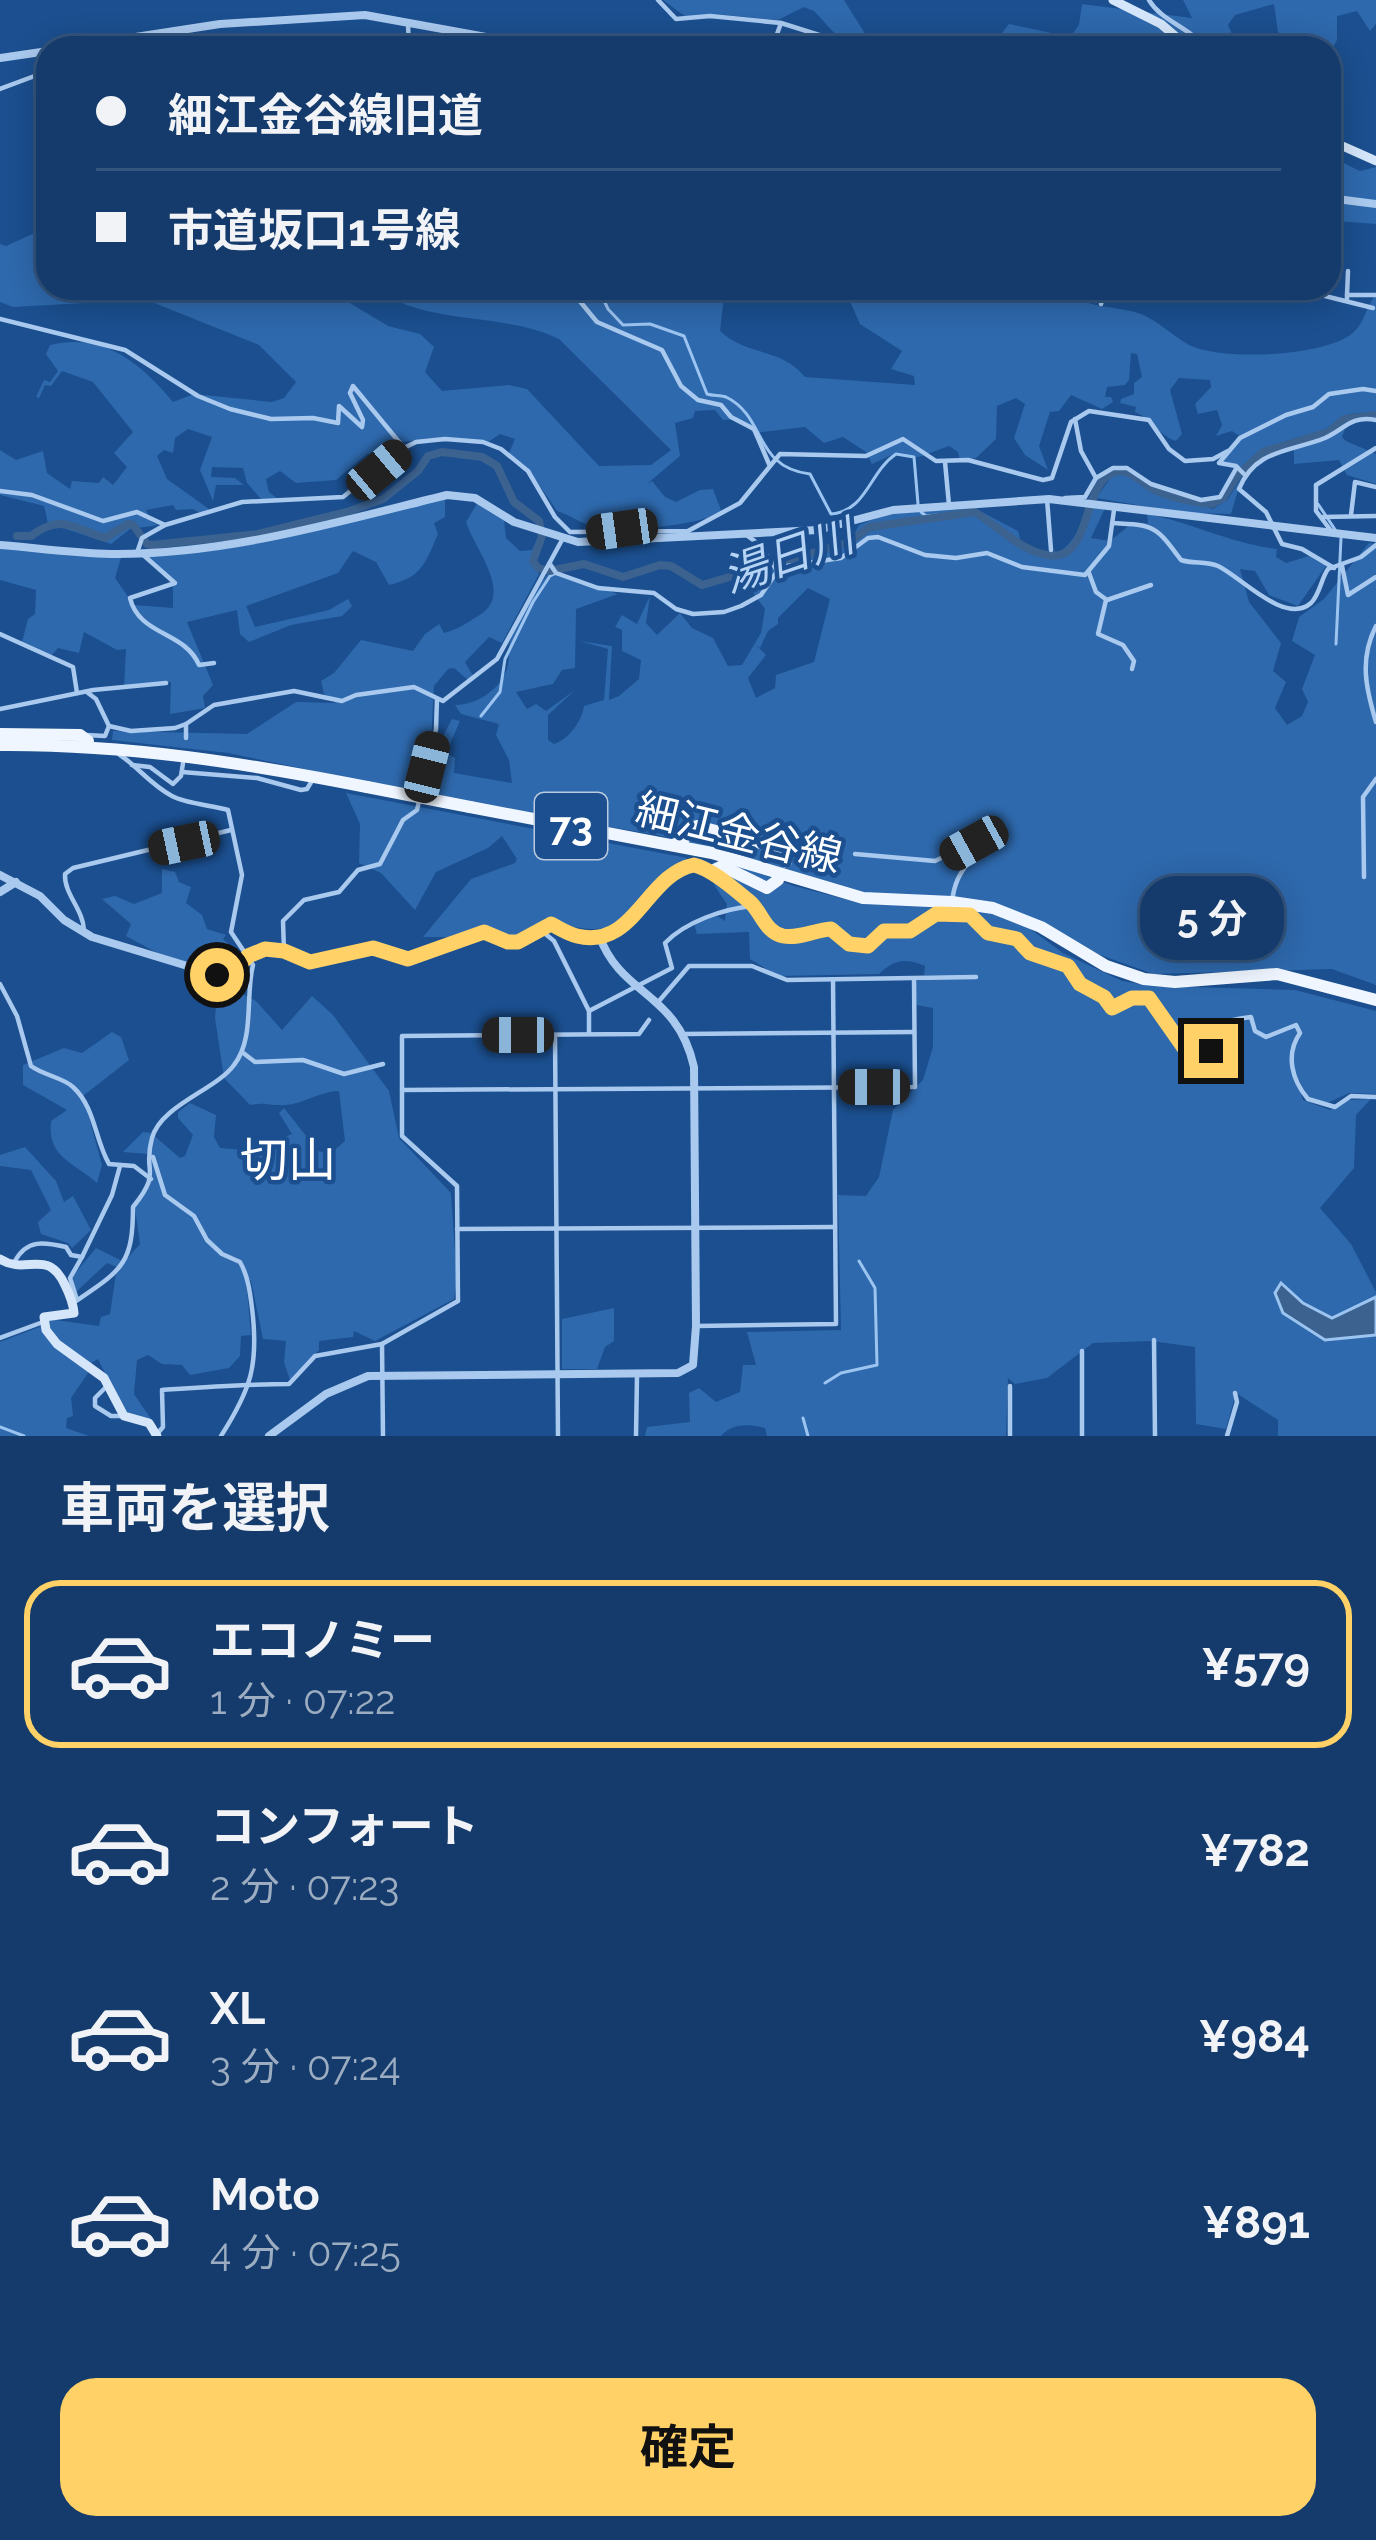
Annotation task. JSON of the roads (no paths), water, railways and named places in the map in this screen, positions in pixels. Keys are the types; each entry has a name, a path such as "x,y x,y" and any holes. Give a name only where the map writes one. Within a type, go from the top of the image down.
{"main road":[{"path":"1113,0 1175,36"},
{"path":"1341,145 1376,161"},
{"name":"細江金谷線","path":"0,743 84,738 161,747 712,853 863,898 952,902 1016,915 1106,966 1144,979 1175,982 1249,976 1376,1003"},
{"name":"細江金谷線","path":"0,743 201,756"},
{"path":"686,849 689,830 697,826 780,848 786,862"},
{"path":"712,871 722,866 767,887 778,880"},
{"path":"0,1259 14,1267 32,1262 53,1268 75,1301 72,1315 47,1315 43,1322 57,1344 100,1374 124,1416 148,1423 157,1436"}],"street":[{"path":"658,0 682,21 710,16 781,23 826,36"},
{"path":"1149,0 1159,14 1195,36"},
{"path":"144,36 235,22 364,15 487,36"},
{"path":"408,20 409,36"},
{"path":"776,36 781,23"},
{"path":"0,58 36,53"},
{"path":"0,89 36,76"},
{"path":"1341,200 1376,204"},
{"path":"1347,297 1348,271"},
{"path":"1341,297 1376,295"},
{"path":"1347,297 1373,308"},
{"path":"580,300 607,329 636,336 662,350 681,386 698,400 721,405 731,417 754,429 769,464"},
{"path":"1101,304 1102,300"},
{"path":"0,319 125,350 197,396 260,418 338,423 339,406 362,427 350,394 353,386 404,448"},
{"path":"1245,474 1220,463 1240,438 1313,407 1334,392 1376,392"},
{"path":"564,534 697,529 740,503 769,464 784,454 866,456 896,440 910,442 924,455 945,462 968,460 1043,480 1052,478 1075,418 1089,411 1144,418 1155,424 1169,449 1185,461 1213,459 1228,451"},
{"path":"1075,418 1081,451 1096,478"},
{"path":"1376,420 1352,420 1328,437 1267,454 1245,474 1240,491 1266,512 1282,544 1338,567 1348,596 1376,577"},
{"path":"139,553 142,538 165,525 242,502 304,502 343,496 404,448 446,439 483,442 501,449 537,483 564,534"},
{"path":"1332,532 1315,504 1316,485 1376,448"},
{"path":"945,462 949,506"},
{"path":"1066,500 1067,496 1085,496 1096,478 1113,468 1127,467 1150,484 1208,501 1220,497 1237,467"},
{"path":"1351,515 1355,482 1376,487"},
{"path":"0,491 32,495 103,521 136,512 165,525"},
{"path":"0,545 139,553 209,546 329,526 447,495 475,498 514,522 608,543 818,530 893,510 1048,500 1271,523 1376,541"},
{"path":"1048,500 1051,550"},
{"path":"550,564 556,573 605,590 654,593 676,610 693,614 741,606 761,595 776,569 841,558 868,538 878,537 925,555 987,554 1022,567 1071,576 1089,573 1108,545 1112,505"},
{"path":"1323,517 1376,516"},
{"path":"1112,523 1151,525 1168,538 1181,560 1223,568 1256,595 1292,609 1307,606 1324,574 1361,557 1376,541"},
{"path":"109,726 131,731 187,724 214,705 294,691 341,701 414,686 437,699 453,696 497,658 564,534"},
{"path":"745,534 760,545 776,569"},
{"path":"139,553 176,583 132,596 134,614 185,645 199,665 214,663"},
{"path":"1089,573 1096,592 1106,600"},
{"path":"1106,600 1150,585"},
{"path":"1106,600 1098,634 1123,645 1134,661 1132,669"},
{"path":"1376,626 1365,653 1365,675 1376,722"},
{"path":"0,634 73,667 77,693"},
{"path":"0,709 166,682"},
{"path":"84,738 105,736 109,726 88,693"},
{"path":"284,951 283,921 304,900 339,892 358,870 380,864 403,820 417,810 436,728 437,699"},
{"path":"186,738 187,724"},
{"path":"113,751 124,756 140,776 178,800 228,810 242,875 231,932 253,965 242,1052 218,1083 186,1100 157,1130 152,1138 151,1186 133,1208 130,1251 107,1280 75,1301 70,1278 112,1195 121,1166"},
{"path":"131,764 146,765 173,784 179,781 183,767 301,790 314,777"},
{"path":"1364,877 1364,796 1376,779"},
{"path":"84,934 83,916 65,884 65,874 231,830"},
{"path":"855,854 935,861 978,840 972,857 955,876 952,902"},
{"path":"0,874 40,896 84,934 178,966 231,975 248,956 265,949 310,962 373,948 408,959 472,934 492,932 518,942 551,924 574,936 599,935 627,926 647,897 672,875 686,849 729,890 754,906 778,934 799,936 831,929 845,942 863,946 884,931 910,931 936,914 965,913 988,933 1017,939 1030,953 1068,966 1080,984 1104,997 1112,1008 1132,998 1155,1002 1192,1057 1211,1051 1222,1022 1229,1018 1251,1016 1255,1030 1266,1037 1296,1024 1300,1033 1292,1045 1293,1076 1308,1100 1334,1107 1351,1096 1376,1097"},
{"path":"0,892 16,883"},
{"path":"590,1011 634,984 668,973 672,968 665,947 673,935 732,908 754,906"},
{"path":"539,928 554,940 590,1011 589,1034"},
{"path":"269,1436 338,1388 382,1374 637,1373 688,1369 696,1357 695,1089 690,1049 658,1001 607,958 599,935"},
{"path":"658,1001 689,966 752,966 787,980 976,977"},
{"path":"402,1090 915,1087 914,979"},
{"path":"696,1326 836,1324 833,980"},
{"path":"0,985 17,1016 31,1066 72,1084 91,1113 109,1164 134,1166 151,1179"},
{"path":"157,1436 163,1427 162,1390 289,1384 297,1381 315,1356 382,1344 458,1301 457,1186 402,1136 402,1036 639,1034 649,1020"},
{"path":"683,1034 914,1032"},
{"path":"555,1035 558,1436"},
{"path":"242,1052 255,1062 303,1060 344,1075 383,1064"},
{"path":"152,1156 164,1195 194,1216 207,1240 244,1268 256,1360 236,1417 221,1436"},
{"path":"457,1229 835,1227"},
{"path":"14,1267 19,1254 37,1242 66,1246 71,1255 82,1257"},
{"path":"0,1339 43,1322"},
{"path":"1154,1340 1155,1436"},
{"path":"382,1344 383,1436"},
{"path":"1082,1352 1082,1436"},
{"path":"636,1436 637,1373"},
{"path":"107,1386 95,1398 95,1406 111,1417 124,1416"},
{"path":"1010,1386 1010,1436"},
{"path":"1227,1436 1237,1402 1235,1393"}],"waterway":[{"path":"604,300 623,325 650,324 684,336 707,394 726,397 739,406 779,462 810,474 831,514 853,506 896,454 914,457 918,504"},
{"name":"湯日川","path":"17,536 31,536 58,524 105,538 133,525 152,545 258,534 383,499 418,471 428,456 442,452 482,457 497,466 514,502 539,521 542,536 533,561 549,571 584,564 623,577 671,566 702,585 847,543 870,527 975,512 1023,545 1057,555 1078,539 1095,492 1115,472 1131,474 1170,496 1212,504 1223,498 1238,475 1263,452 1329,432 1344,419 1376,415"},
{"path":"1318,504 1336,531"},
{"name":"湯日川","path":"921,512 926,516 949,514"},
{"path":"1336,644 1341,538"},
{"path":"481,716 500,692 505,659 533,602 560,567"},
{"path":"825,1383 841,1373 877,1365 875,1288 859,1261"},
{"path":"803,1418 808,1436"},
{"path":"0,1427 24,1436"}],"district":[{"name":"切山","path":"288,1160"}]}
